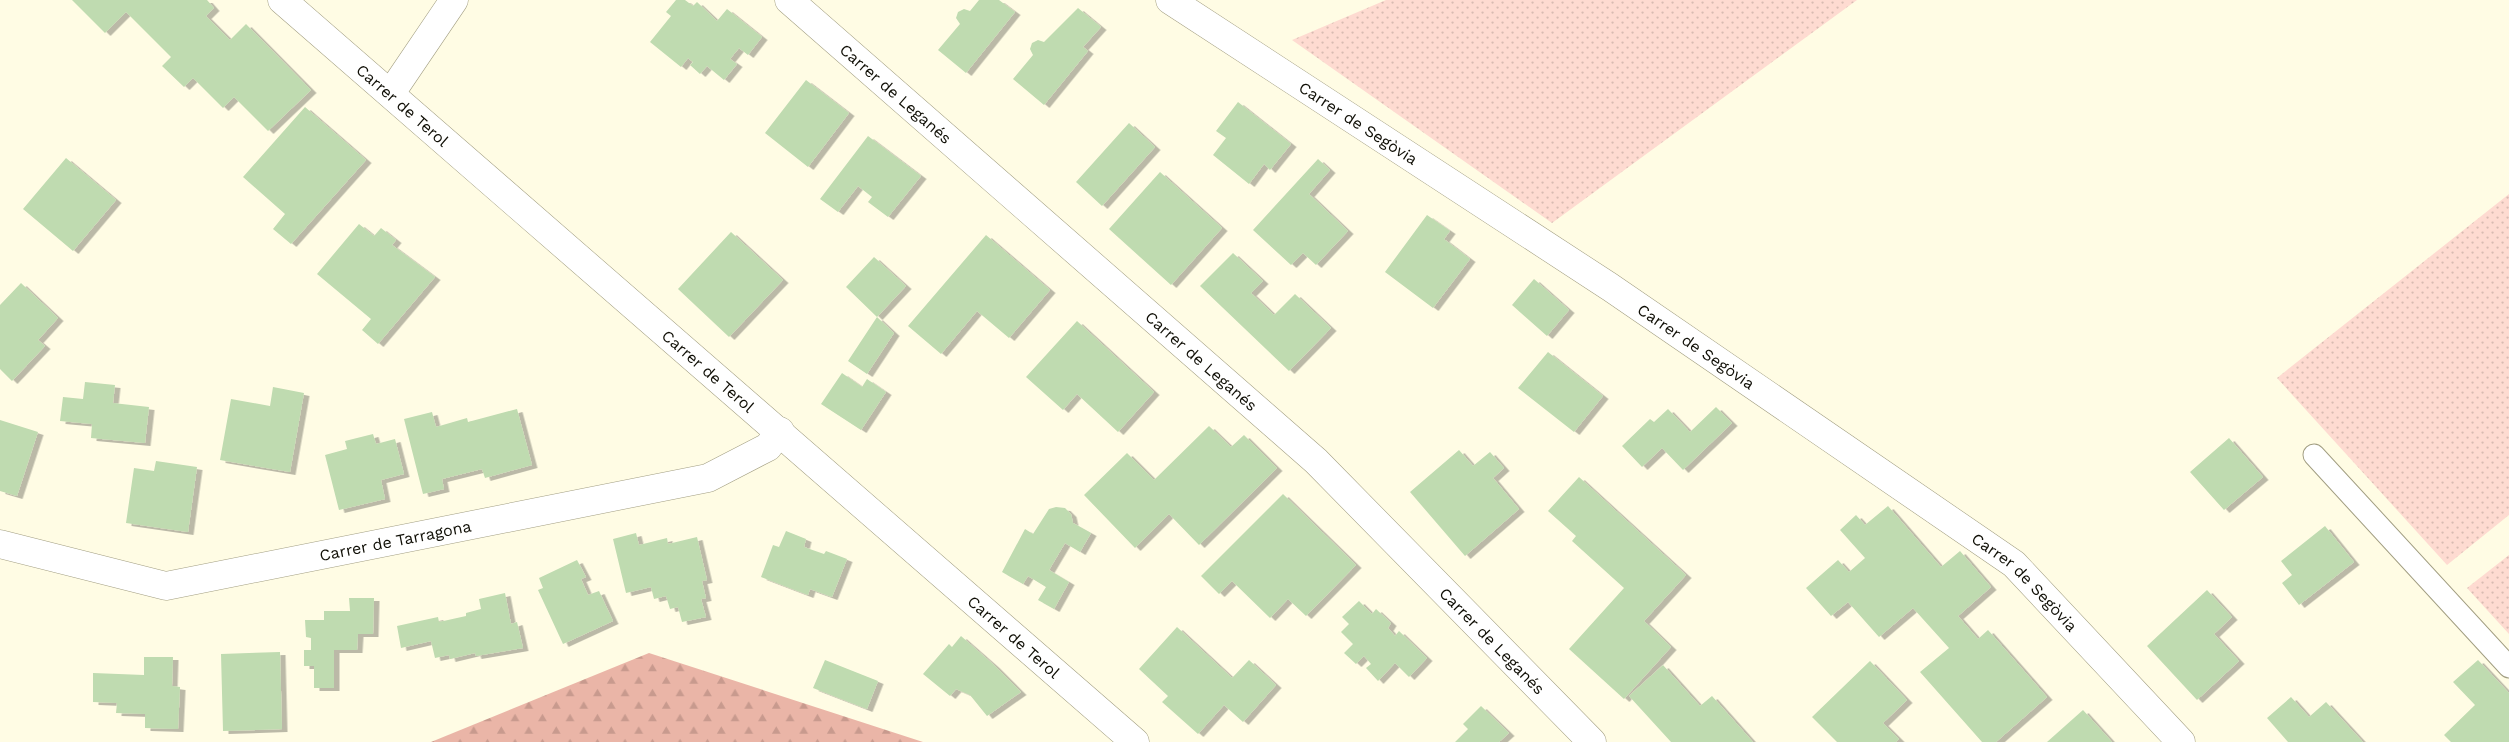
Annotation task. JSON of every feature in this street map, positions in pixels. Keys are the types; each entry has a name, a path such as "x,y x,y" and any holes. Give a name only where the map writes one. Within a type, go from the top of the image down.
{"street":[{"name":"Carrer de Terol","path":"282,0 1136,742"},
{"path":"391,93 454,0"},
{"name":"Carrer de Segòvia","path":"1170,0 1610,287 2014,564 2181,742"},
{"name":"Carrer de Leganés","path":"794,1 1316,461 1592,742"},
{"name":"Carrer de Tarragona","path":"0,544 166,586 708,478 768,447 780,431"}],"lane":[{"path":"2314,455 2509,666"}],"shaded area":[{"path":"1386,0 1857,0 1552,223 1292,40"},
{"path":"2509,194 2509,515 2447,565 2277,378"},
{"path":"2509,555 2509,634 2467,588"}],"green space":[{"path":"649,653 923,742 431,742"}],"building":[{"path":"72,0 207,0 214,8 206,16 230,40 246,24 311,90 268,131 234,97 223,108 193,78 184,87 162,66 171,57 126,12 105,33"},
{"path":"676,0 685,0 693,6 697,2 717,21 727,9 762,37 748,55 739,48 730,59 737,64 724,80 707,66 700,74 690,65 693,62 688,58 681,67 650,42 671,16 666,12"},
{"path":"979,0 999,0 1015,12 966,73 938,50 960,24 956,18 958,12 964,9 970,11"},
{"path":"1078,8 1101,27 1083,47 1088,51 1044,105 1013,79 1033,55 1030,49 1032,43 1038,40 1044,42"},
{"path":"806,80 849,113 808,167 765,133"},
{"path":"1238,102 1291,144 1270,170 1264,164 1249,184 1213,155 1226,138 1216,131"},
{"path":"305,107 366,160 291,244 273,229 285,214 243,177"},
{"path":"1129,123 1155,147 1102,206 1076,182"},
{"path":"868,136 921,176 888,217 868,202 872,197 858,186 838,212 820,199"},
{"path":"66,158 116,200 73,251 23,209"},
{"path":"1318,159 1330,170 1309,194 1348,231 1316,265 1303,253 1291,265 1253,230"},
{"path":"1160,172 1222,228 1171,285 1109,229"},
{"path":"1427,215 1450,231 1444,239 1470,259 1433,308 1385,272"},
{"path":"359,224 374,236 381,228 396,240 392,245 435,277 378,344 362,330 371,319 317,274"},
{"path":"731,232 783,280 729,337 678,289"},
{"path":"986,235 1050,290 1009,338 977,311 941,354 908,326"},
{"path":"1233,253 1263,281 1251,293 1274,315 1295,294 1331,328 1289,371 1200,286"},
{"path":"874,257 906,286 877,317 846,287"},
{"path":"1534,279 1569,310 1547,336 1512,305"},
{"path":"21,283 58,318 38,340 45,346 12,381 0,369 0,305"},
{"path":"877,317 894,333 867,374 848,361"},
{"path":"1077,321 1154,392 1118,432 1077,394 1063,410 1026,377"},
{"path":"1548,352 1603,396 1574,432 1518,388"},
{"path":"842,373 862,387 867,379 886,392 861,430 821,404"},
{"path":"85,382 115,385 113,403 149,407 145,443 91,438 92,424 60,421 63,397 83,399"},
{"path":"273,387 304,393 290,472 220,460 231,399 270,406"},
{"path":"1716,407 1732,423 1683,470 1662,448 1642,467 1622,446 1650,419 1654,422 1668,409 1690,432"},
{"path":"517,409 532,465 485,478 482,469 442,479 444,489 423,494 404,419 432,412 436,427 467,418 468,422"},
{"path":"0,420 38,432 17,496 0,491"},
{"path":"1209,426 1231,447 1244,435 1277,468 1199,545 1169,514 1135,548 1084,495 1127,453 1154,480"},
{"path":"373,434 376,444 395,439 404,474 381,480 385,499 339,510 325,455 347,449 345,441"},
{"path":"2229,438 2263,477 2224,510 2190,472"},
{"path":"1459,450 1473,466 1490,452 1504,468 1493,478 1519,509 1465,556 1410,492"},
{"path":"156,461 197,467 188,532 126,523 134,468 154,471"},
{"path":"1579,477 1686,575 1644,621 1671,647 1624,699 1569,649 1624,588 1572,541 1576,536 1548,511"},
{"path":"1283,494 1356,565 1306,616 1288,599 1270,618 1232,581 1219,594 1201,576"},
{"path":"1888,506 1941,567 1960,551 1991,587 1958,616 1978,639 1988,630 2047,697 1996,742 1982,742 1920,672 1949,648 1913,608 1879,637 1848,602 1831,616 1806,588 1838,560 1849,572 1865,558 1840,530 1856,515 1865,525"},
{"path":"1056,507 1065,508 1071,514 1073,523 1091,533 1080,552 1065,543 1049,570 1069,582 1054,609 1038,600 1046,587 1028,576 1023,584 1002,572 1025,529 1033,534 1049,509"},
{"path":"2325,526 2354,562 2299,605 2282,583 2292,575 2281,561"},
{"path":"786,531 806,539 804,547 824,554 826,551 847,559 832,597 810,589 808,595 761,577 773,545 779,547"},
{"path":"636,533 639,545 667,538 668,544 697,537 707,580 702,581 706,598 701,599 706,617 682,622 678,607 670,609 666,596 654,599 651,587 626,593 613,539"},
{"path":"577,560 586,577 581,579 588,595 599,591 613,621 563,644 538,590 543,588 539,578"},
{"path":"2207,590 2232,617 2214,634 2239,661 2197,700 2147,646"},
{"path":"505,593 511,624 517,622 523,648 476,656 475,653 450,659 449,655 435,658 431,641 401,648 397,626 438,617 439,622 466,616 466,613 481,609 479,599"},
{"path":"349,598 374,598 373,634 358,634 357,650 334,650 334,688 314,688 314,666 304,666 304,650 311,650 311,638 306,637 305,620 324,620 324,611 350,611"},
{"path":"1359,601 1372,614 1376,609 1391,623 1388,628 1395,636 1399,631 1427,658 1409,677 1395,663 1378,681 1366,668 1371,664 1364,656 1356,664 1344,653 1353,644 1341,632 1349,624 1342,617"},
{"path":"1177,627 1232,678 1249,660 1276,685 1243,722 1224,705 1198,734 1162,702 1168,696 1139,669"},
{"path":"961,636 1021,692 987,716 970,695 956,689 950,696 923,674 949,644 952,647"},
{"path":"280,652 282,729 223,731 221,654"},
{"path":"144,657 173,657 172,686 180,687 178,729 145,728 145,714 116,713 117,703 93,702 93,673 144,675"},
{"path":"825,660 878,681 867,709 813,688"},
{"path":"2478,660 2509,693 2509,742 2451,742 2444,735 2475,705 2453,682"},
{"path":"1870,661 1907,700 1883,723 1899,739 1896,742 1837,742 1812,717"},
{"path":"1663,665 1700,706 1712,696 1753,742 1671,742 1629,696"},
{"path":"2291,697 2309,717 2326,702 2363,742 2288,742 2267,718"},
{"path":"1481,706 1509,733 1499,742 1455,742 1468,729 1463,724"},
{"path":"2083,710 2112,742 2047,742"}]}
